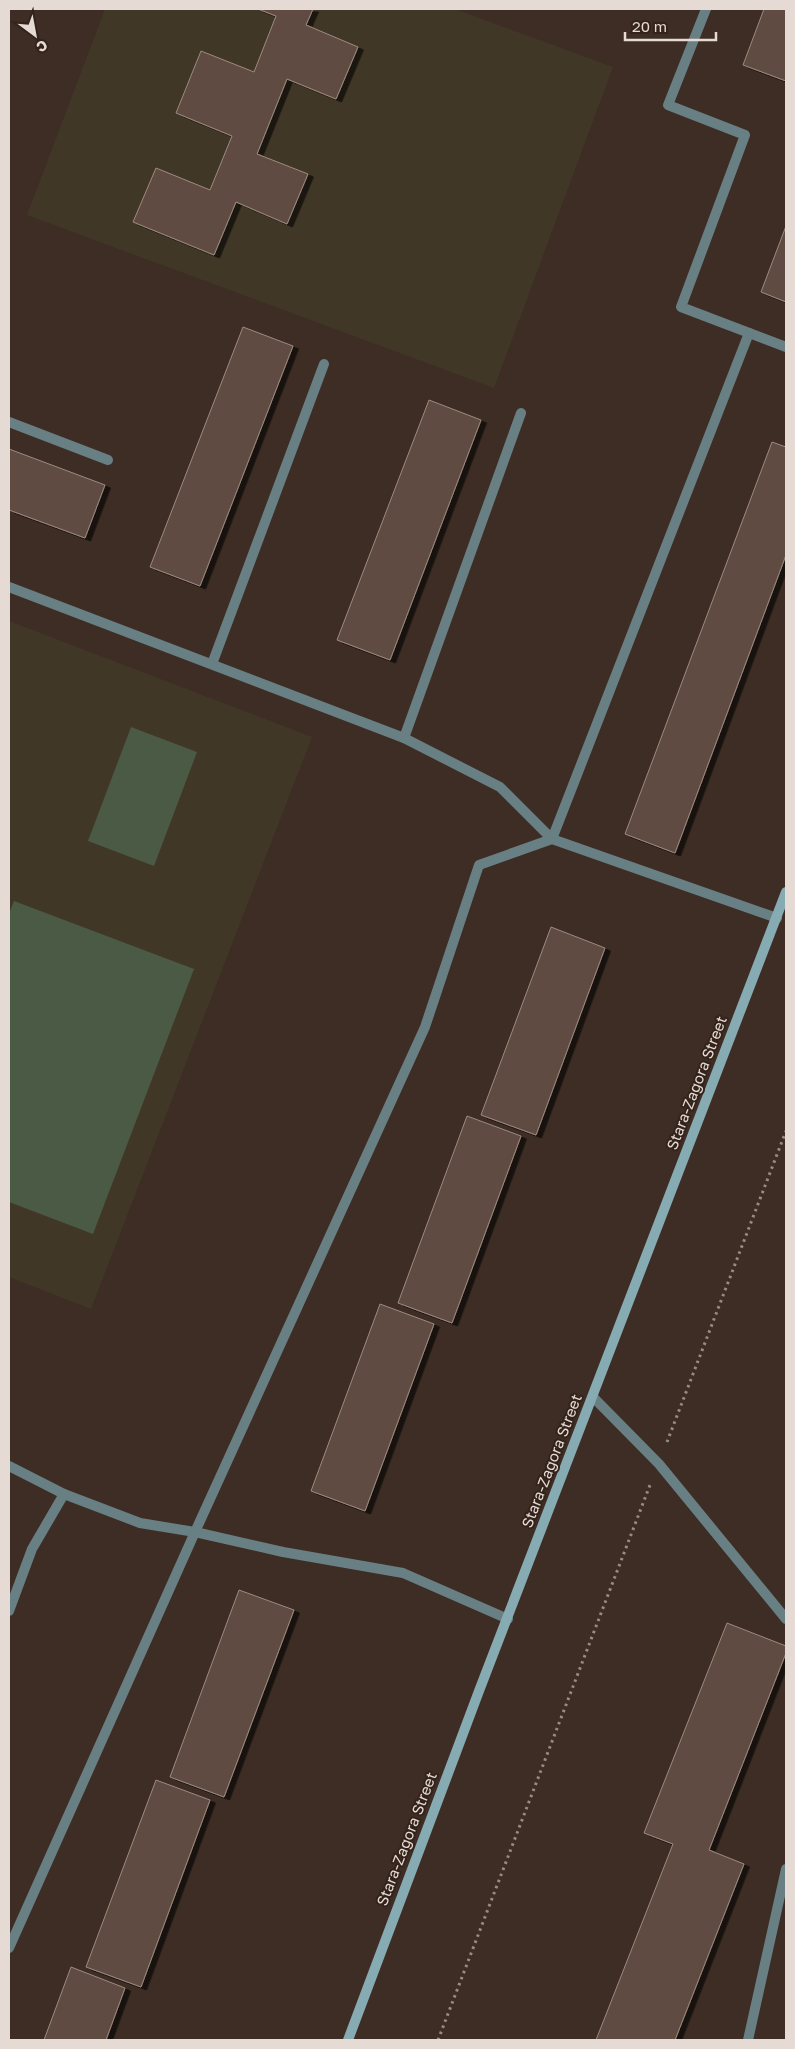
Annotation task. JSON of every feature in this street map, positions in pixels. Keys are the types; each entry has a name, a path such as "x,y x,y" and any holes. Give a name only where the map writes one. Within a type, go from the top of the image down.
{"main road":[{"name":"Stara-Zagora Street","path":"348,2040 786,892"}],"lane":[{"path":"706,9 668,105 745,134 681,307 786,347"},
{"path":"9,1948 195,1532 425,1027 479,865 552,839 749,333"},
{"path":"212,664 324,364"},
{"path":"404,738 521,413"},
{"path":"9,422 108,460"},
{"path":"9,587 404,738 500,787 552,839 777,918"},
{"path":"593,1397 658,1464 786,1619"},
{"path":"9,1466 64,1494 140,1523 195,1532 283,1552 403,1573 508,1619"},
{"path":"9,1611 32,1549 64,1494"},
{"path":"748,2040 786,1869"}],"path":[{"path":"438,2040 786,1131"}],"shaded area":[{"path":"105,9 455,9 613,67 494,388 27,215"},
{"path":"9,621 312,737 91,1309 9,1277"}],"green space":[{"path":"131,727 197,752 154,866 88,841"},
{"path":"14,901 194,969 93,1234 9,1202 9,914"}],"building":[{"path":"258,9 313,9 306,25 358,47 336,99 287,79 257,154 308,174 287,224 236,202 214,255 133,222 156,168 210,190 232,136 176,113 201,51 254,72 276,16"},
{"path":"764,9 786,9 786,81 743,65"},
{"path":"786,226 786,302 761,292"},
{"path":"243,327 293,346 200,586 150,567"},
{"path":"429,400 481,420 390,660 337,640"},
{"path":"772,442 786,447 786,555 675,853 625,834"},
{"path":"9,449 105,485 85,538 9,510"},
{"path":"551,927 605,948 536,1135 481,1115"},
{"path":"467,1116 521,1136 452,1323 398,1303"},
{"path":"380,1304 434,1324 365,1511 311,1491"},
{"path":"239,1590 294,1610 224,1797 170,1777"},
{"path":"727,1623 786,1646 786,1653 709,1850 744,1864 675,2040 596,2040 673,1844 644,1833"},
{"path":"156,1780 210,1800 141,1987 86,1967"},
{"path":"71,1967 125,1988 106,2040 44,2040"}]}
